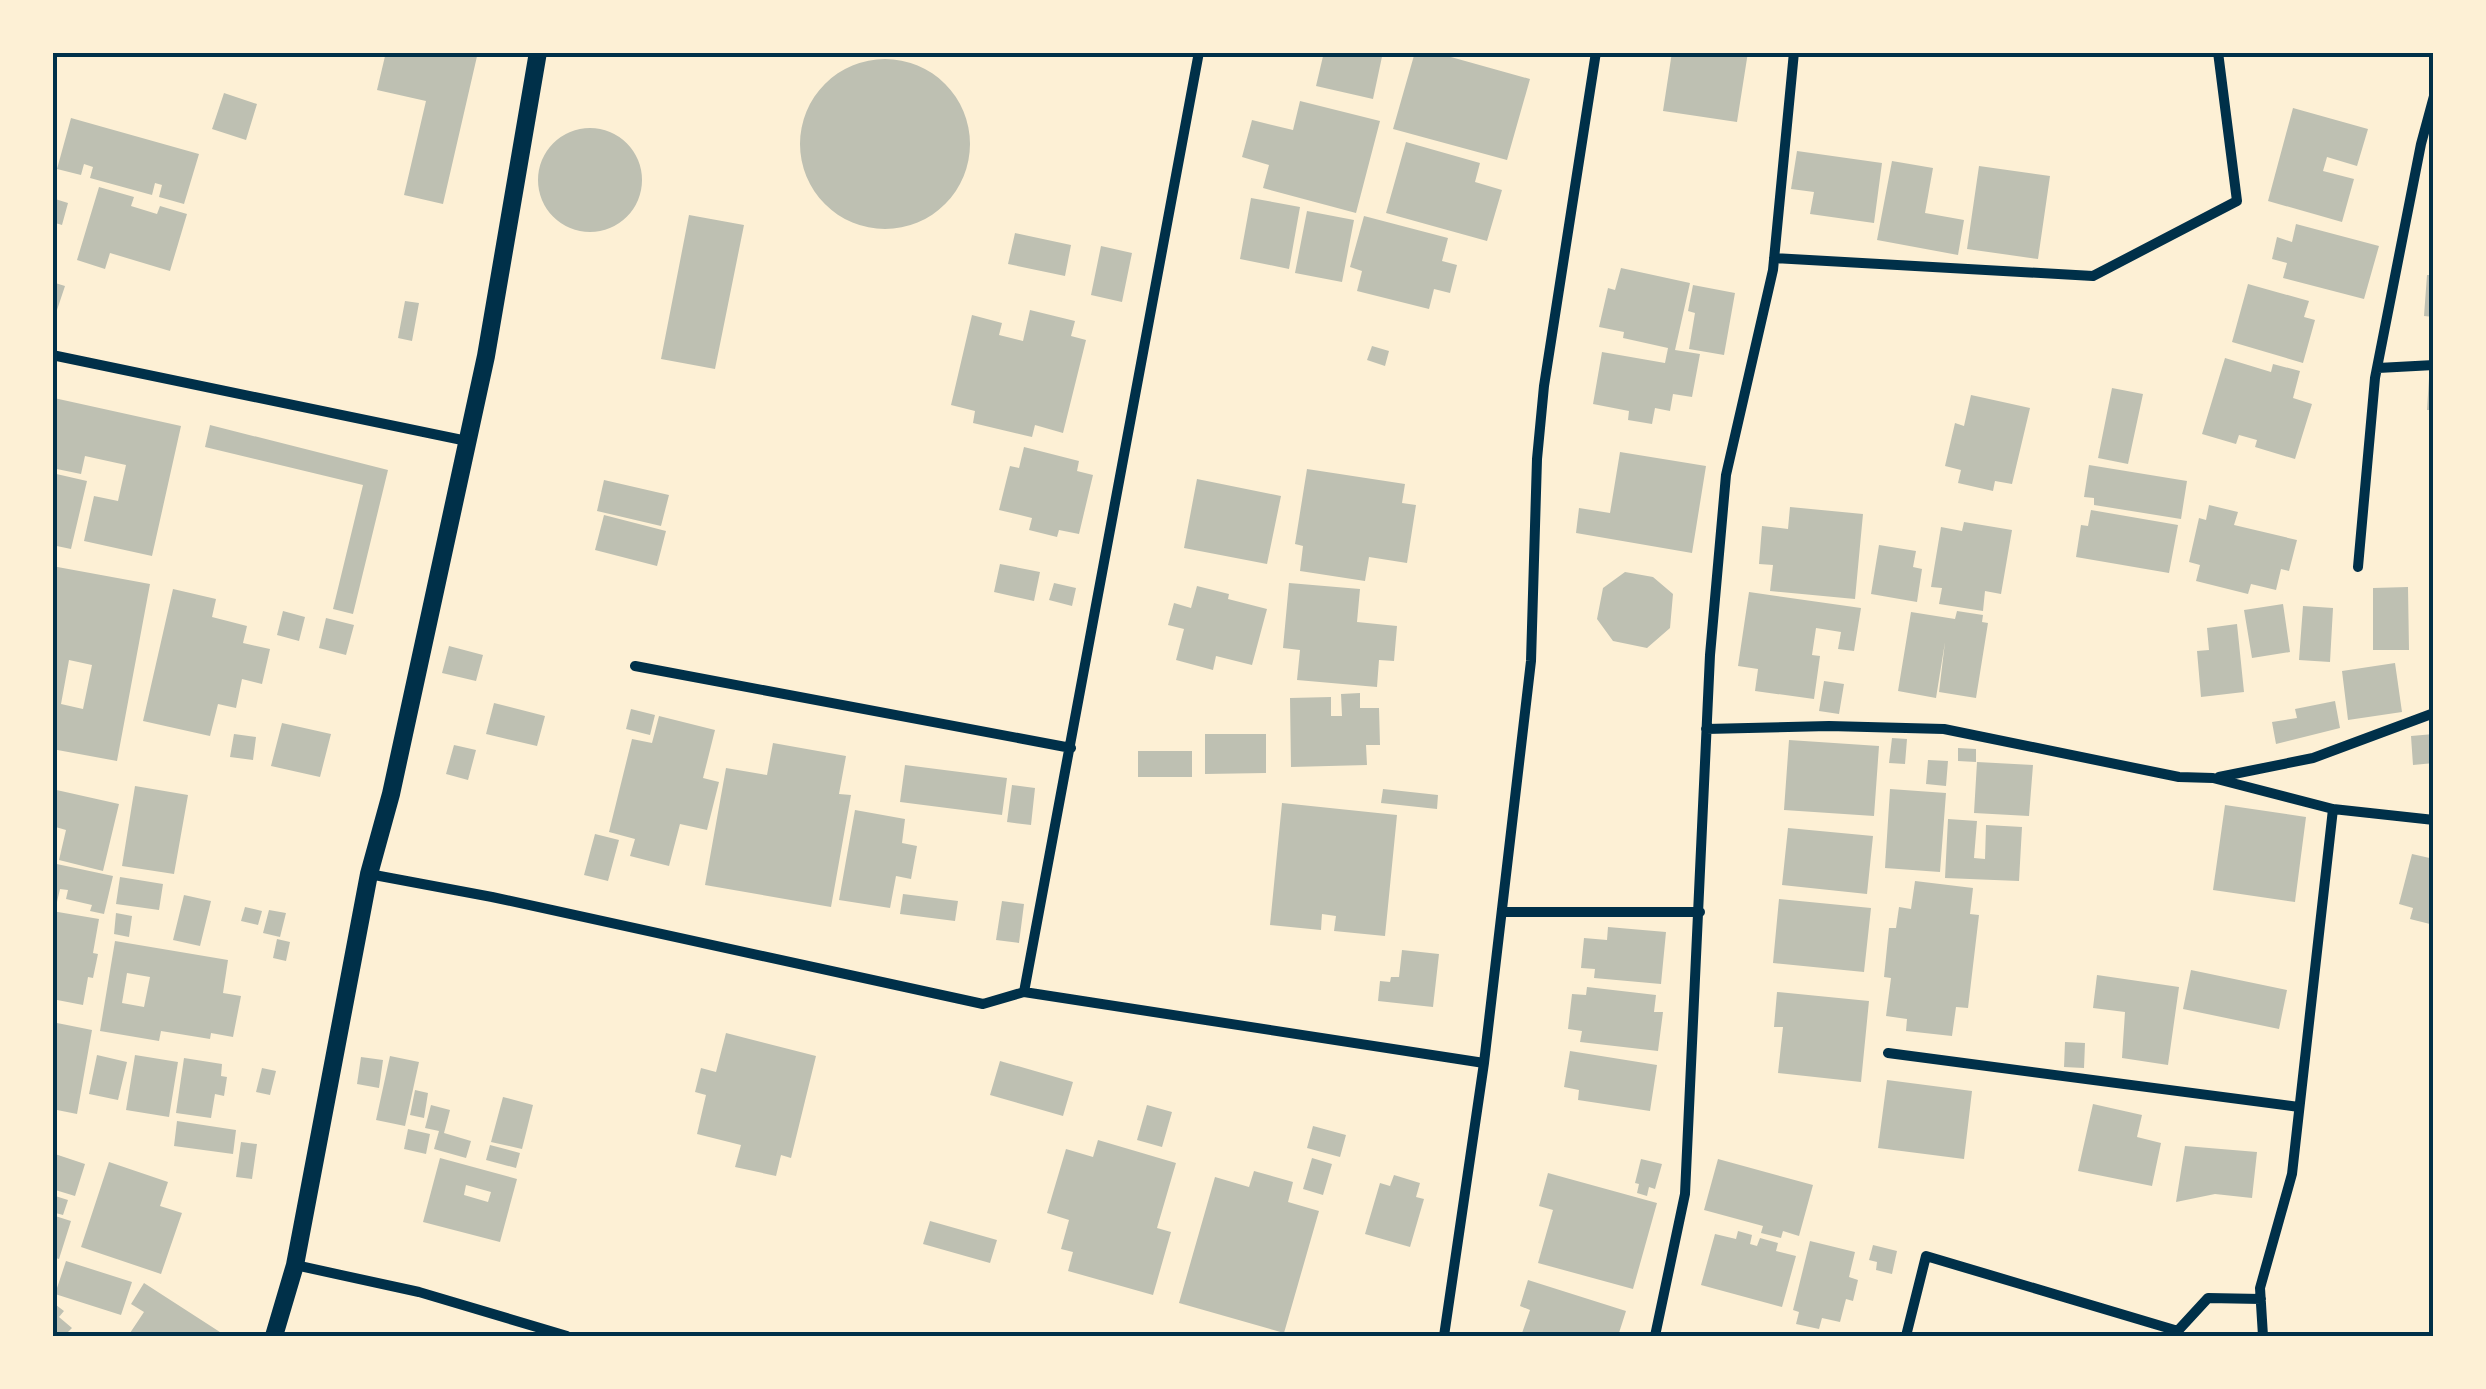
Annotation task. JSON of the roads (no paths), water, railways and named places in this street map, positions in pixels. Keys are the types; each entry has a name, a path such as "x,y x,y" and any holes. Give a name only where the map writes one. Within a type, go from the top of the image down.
{"street":[{"path":"274,1336 295,1265 369,874 391,794 486,356 538,52"},
{"path":"1024,992 1199,52"},
{"path":"1444,1336 1504,912 1531,661 1542,404 1596,52"},
{"path":"1655,1336 1685,1194 1706,729 1726,475 1774,258 1794,52"},
{"path":"1774,258 2093,276 2236,201 2218,52"},
{"path":"2358,567 2378,368 2421,144 2434,96"},
{"path":"52,355 467,440"},
{"path":"2378,368 2434,365"},
{"path":"634,666 1071,748"},
{"path":"2213,778 2312,758 2434,713"},
{"path":"1706,729 1944,729 2179,777 2213,778 2333,809 2434,820"},
{"path":"2263,1336 2260,1288 2292,1174 2333,809"},
{"path":"369,874 983,1004 1024,992 1484,1063"},
{"path":"1504,912 1700,912"},
{"path":"1888,1053 2300,1107"},
{"path":"1906,1336 1926,1256 2175,1334 2208,1298 2261,1299"},
{"path":"295,1265 420,1292 567,1336"}]}
